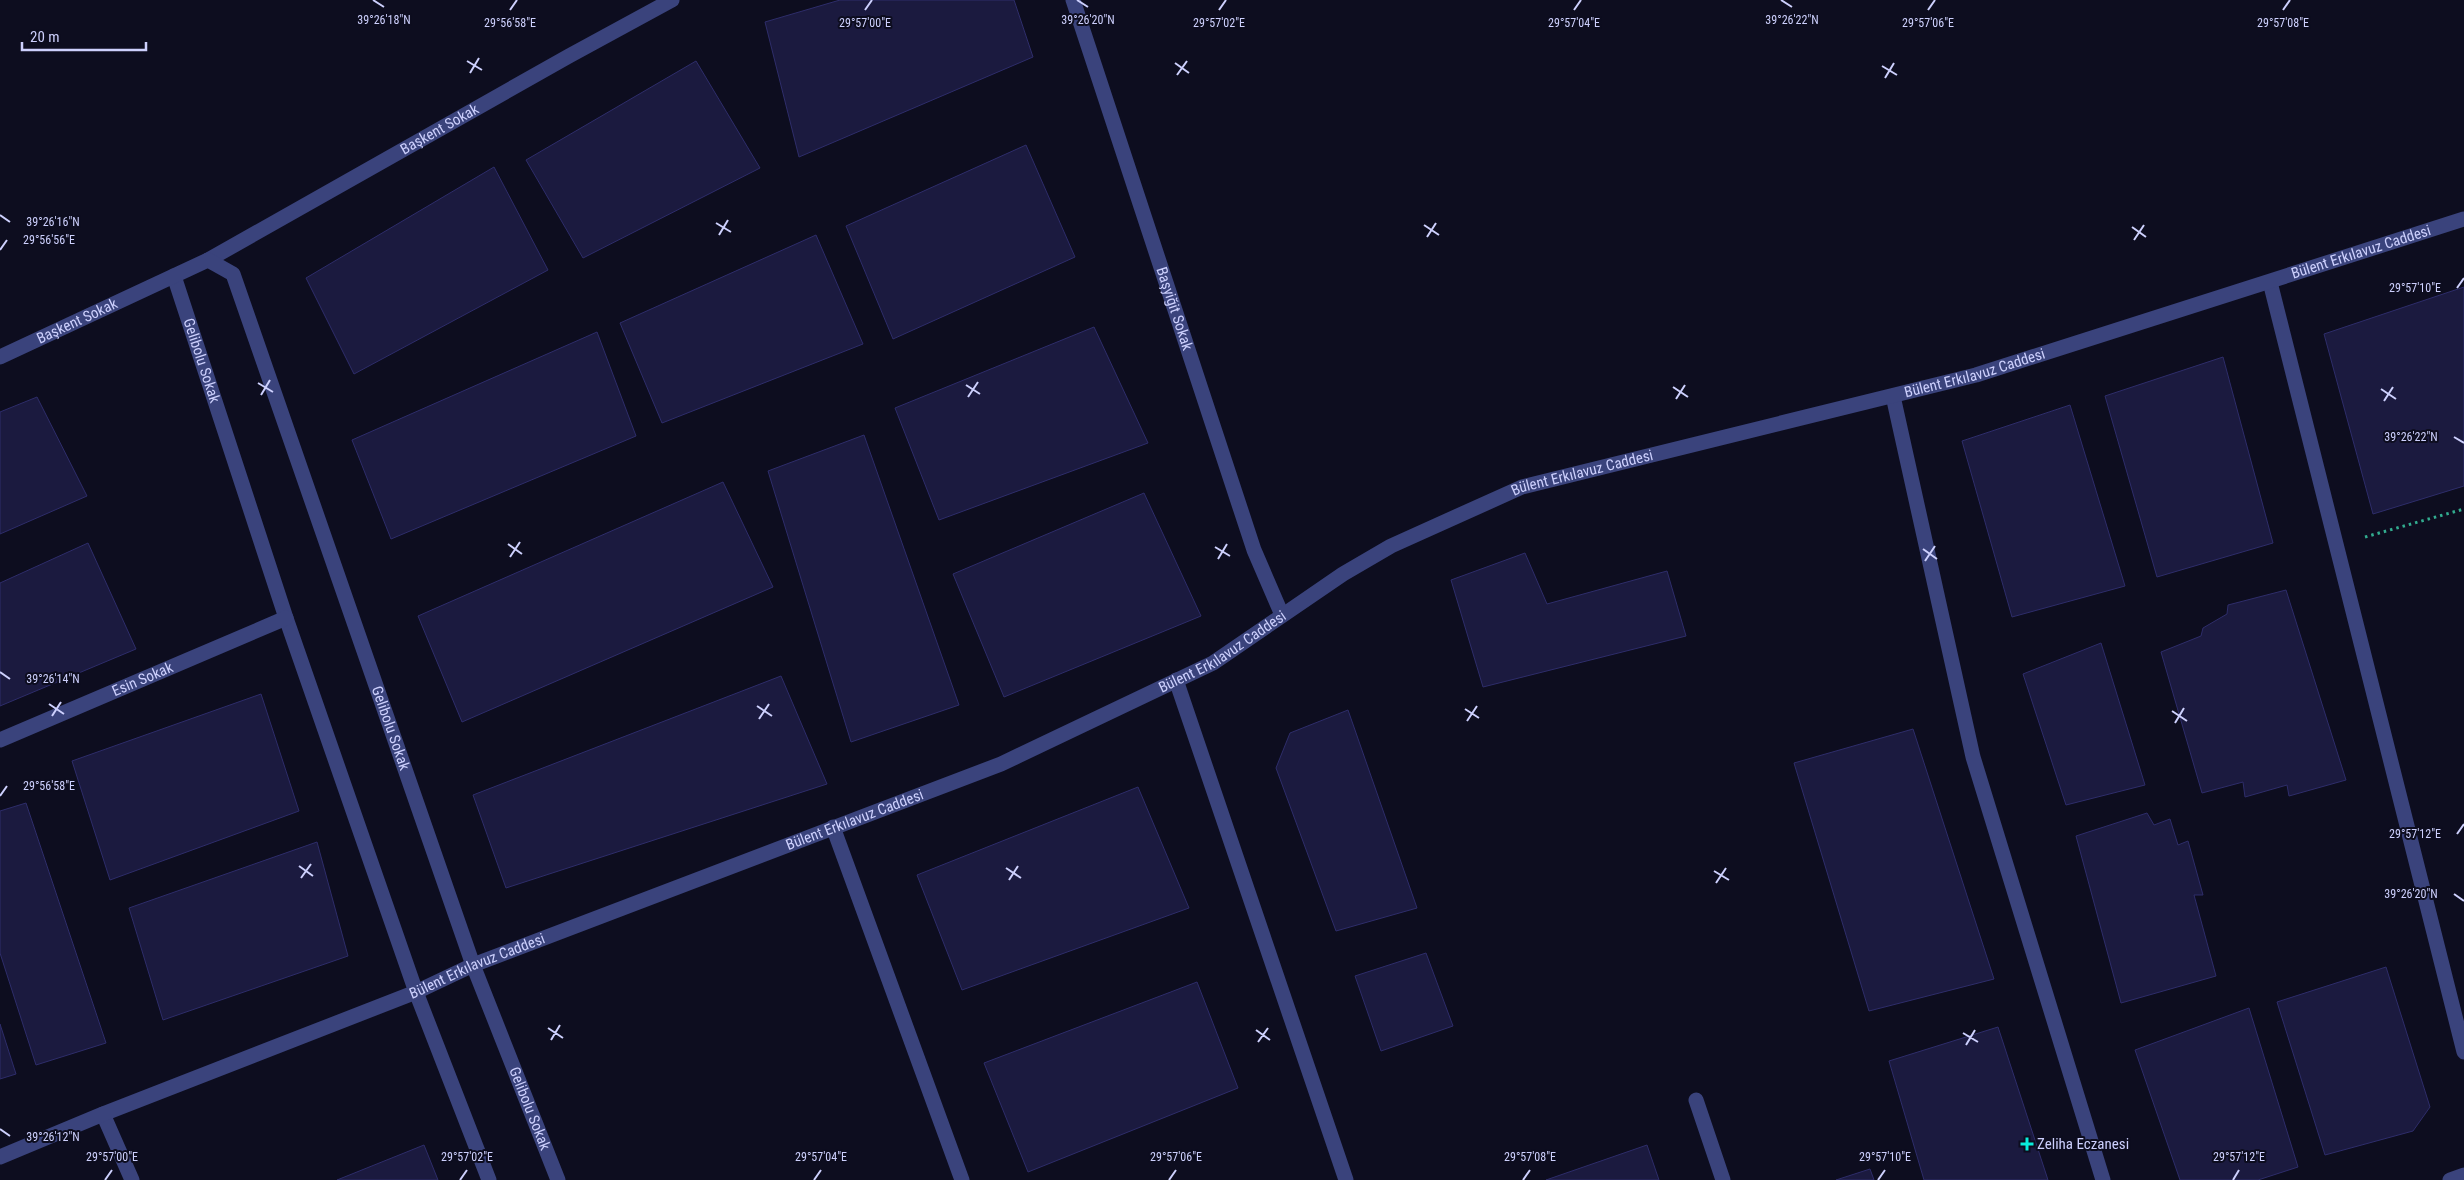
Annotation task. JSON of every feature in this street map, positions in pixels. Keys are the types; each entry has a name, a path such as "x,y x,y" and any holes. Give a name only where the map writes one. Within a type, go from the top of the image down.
{"street":[{"name":"Başkent Sokak","path":"0,357 208,260 672,0"},
{"name":"Başyiğit Sokak","path":"1073,0 1254,550 1282,615"},
{"name":"Bülent Erkılavuz Caddesi","path":"0,1157 103,1114 416,992 473,965 1001,764 1213,663 1343,574 1391,546 1522,487 1976,376 2464,220"},
{"name":"Gelibolu Sokak","path":"208,260 233,274 473,965 558,1180"},
{"name":"Gelibolu Sokak","path":"174,276 286,618 416,992 489,1180"},
{"path":"2270,282 2464,1052"},
{"path":"1894,396 1973,757 2103,1180"},
{"name":"Esin Sokak","path":"0,740 286,618"},
{"path":"1176,680 1346,1180"},
{"path":"833,828 962,1180"},
{"path":"1696,1100 1723,1180"},
{"path":"103,1114 132,1180"},
{"path":"2450,1180 2464,1175"}],"path":[{"path":"2362,537 2464,509"}],"building":[{"path":"840,0 1014,0 1033,57 799,157 765,22"},
{"path":"696,61 760,168 583,258 526,160"},
{"path":"1026,145 1075,257 893,339 846,226"},
{"path":"494,167 548,270 354,374 306,278"},
{"path":"816,235 863,344 662,423 620,323"},
{"path":"2464,287 2464,486 2373,514 2324,334"},
{"path":"1094,327 1148,443 939,520 895,408"},
{"path":"597,332 636,436 391,539 352,440"},
{"path":"2223,357 2273,543 2157,577 2105,396"},
{"path":"37,397 87,496 0,534 0,412"},
{"path":"2070,405 2125,586 2012,617 1962,441"},
{"path":"864,435 959,705 851,742 768,471"},
{"path":"723,482 773,587 462,722 418,616"},
{"path":"1144,493 1201,616 1004,697 953,574"},
{"path":"88,543 136,649 0,706 0,583"},
{"path":"1525,553 1547,604 1667,571 1686,636 1483,687 1451,580"},
{"path":"2286,590 2346,780 2289,796 2287,785 2245,797 2243,782 2202,793 2161,652 2201,636 2203,628 2227,614 2228,605"},
{"path":"2101,643 2145,785 2066,805 2023,674"},
{"path":"781,676 827,784 506,888 473,795"},
{"path":"261,694 299,811 110,880 72,761"},
{"path":"1348,710 1417,908 1336,931 1276,768 1290,733"},
{"path":"1913,729 1994,979 1869,1011 1794,763"},
{"path":"1138,787 1189,908 962,990 917,875"},
{"path":"26,803 106,1043 36,1065 0,953 0,811"},
{"path":"2147,813 2154,825 2170,819 2178,845 2188,841 2203,895 2194,895 2216,976 2121,1003 2076,836"},
{"path":"317,842 348,956 163,1020 129,908"},
{"path":"1426,953 1453,1026 1381,1051 1355,976"},
{"path":"2386,967 2430,1107 2413,1131 2325,1155 2277,1002"},
{"path":"1197,982 1238,1088 1028,1172 984,1063"},
{"path":"2249,1008 2298,1167 2258,1180 2180,1180 2135,1050"},
{"path":"0,1024 16,1074 0,1079"},
{"path":"1998,1027 2048,1180 1924,1180 1889,1061"},
{"path":"424,1145 438,1180 337,1180"},
{"path":"1647,1145 1659,1180 1546,1180"},
{"path":"1870,1169 1874,1180 1836,1180"}],"place":[{"name":"Zeliha Eczanesi","path":"2027,1144"}]}
